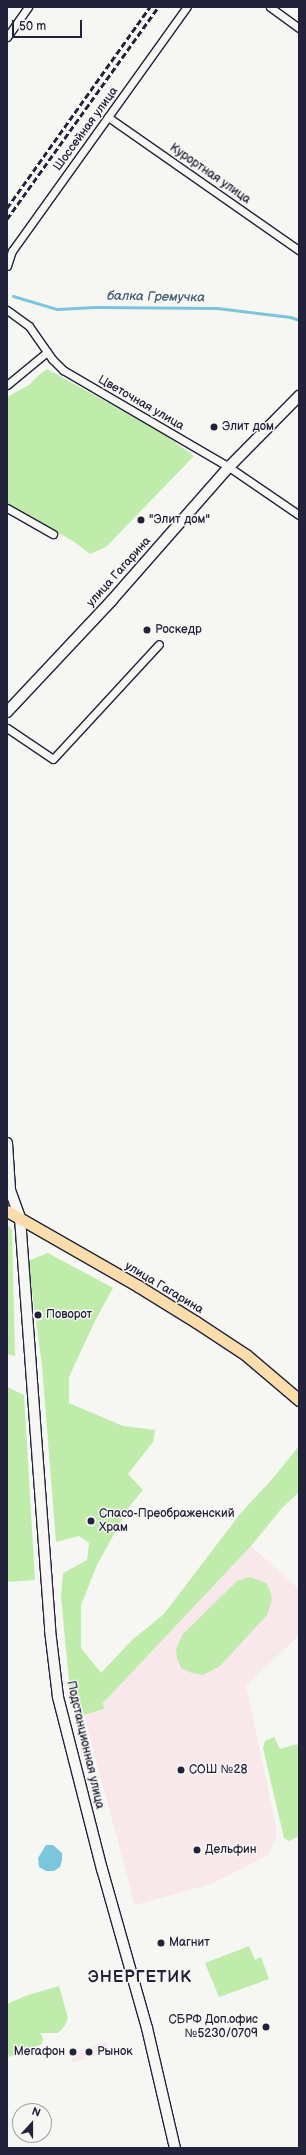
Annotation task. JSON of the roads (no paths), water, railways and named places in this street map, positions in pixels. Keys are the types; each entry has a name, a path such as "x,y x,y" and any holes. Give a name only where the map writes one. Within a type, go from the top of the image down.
{"main road":[{"name":"улица Гагарина","path":"7,1211 138,1286 246,1355 299,1400"}],"street":[{"path":"7,37 28,7"},
{"name":"Шоссейная улица","path":"7,266 12,251 187,7"},
{"path":"270,7 299,28"},
{"name":"Курортная улица","path":"108,117 299,250"},
{"name":"Цветочная улица","path":"7,310 29,326 47,352 62,370 229,467 299,515"},
{"path":"7,385 47,352"},
{"name":"улица Гагарина","path":"7,712 112,600 229,467 299,396"},
{"path":"7,508 53,534"},
{"path":"7,728 53,759 159,644"},
{"name":"Подстанционная улица","path":"7,1143 10,1190 20,1218 50,1630 58,1697 102,1869 147,2028 175,2148"}],"water":[{"path":"46,1845 53,1845 62,1853 60,1867 54,1871 46,1871 39,1867 38,1858"}],"waterway":[{"name":"балка Гремучка","path":"13,296 57,309 95,307 217,308 290,317 299,320"}],"railway":[{"path":"7,208 150,7"},
{"path":"7,219 158,7"}],"place":[{"name":"Элит дом","path":"214,427"},
{"name":"\"Элит дом\"","path":"141,520"},
{"name":"Роскедр","path":"147,630"},
{"name":"Поворот","path":"38,1315"},
{"name":"Спасо-Преображенский Храм","path":"91,1521"},
{"name":"СОШ №28","path":"181,1770"},
{"name":"Дельфин","path":"197,1850"},
{"name":"Магнит","path":"161,1943"},
{"name":"СБРФ Доп.офис №5230/0709","path":"266,2027"},
{"name":"Мегафон","path":"73,2052"},
{"name":"Рынок","path":"89,2052"}],"district":[{"name":"ЭНЕРГЕТИК","path":"140,1978"}]}
